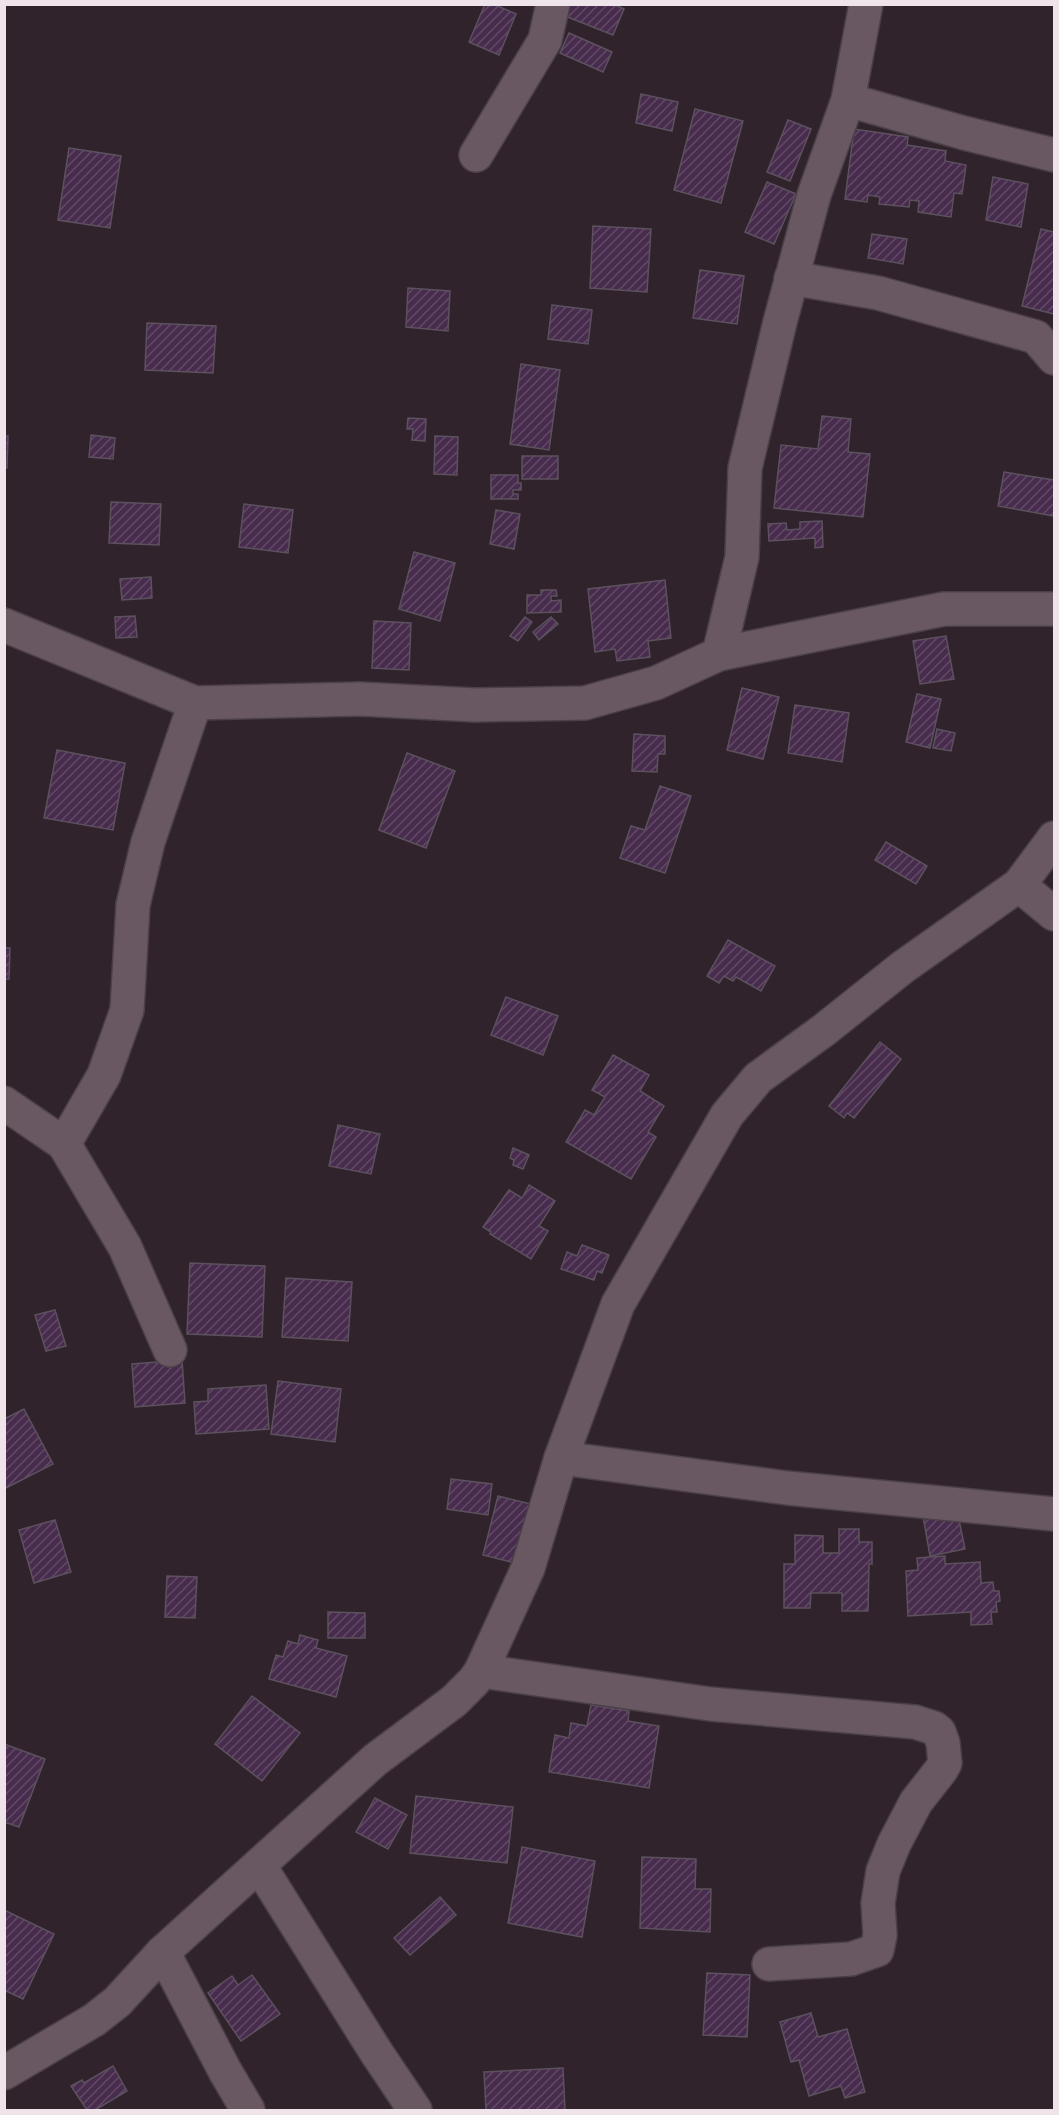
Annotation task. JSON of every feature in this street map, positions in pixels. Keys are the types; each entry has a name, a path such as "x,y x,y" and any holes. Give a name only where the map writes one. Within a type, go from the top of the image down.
{"street":[{"path":"476,155 545,40 553,4"},
{"path":"719,654 742,556 746,468 791,278 814,195 848,100 866,4"},
{"path":"848,100 964,133 1054,155"},
{"path":"791,278 878,293 1036,337 1054,358"},
{"path":"4,626 195,703 360,699 475,705 585,703 656,683 719,654 944,609 1054,609"},
{"path":"64,1144 104,1075 127,1010 133,904 148,842 195,703"},
{"path":"4,2073 94,2020 117,2002 163,1953 375,1760 454,1701 474,1681 481,1671 528,1568 561,1458 618,1304 727,1115 758,1078 824,1030 903,967 1019,885 1054,838"},
{"path":"1019,885 1054,914"},
{"path":"4,1103 64,1144 125,1247 170,1350"},
{"path":"561,1458 787,1488 1054,1514"},
{"path":"481,1671 710,1704 915,1722 939,1732 944,1743 945,1763 916,1803 894,1844 883,1871 878,1903 880,1935 877,1950 851,1959 770,1964"},
{"path":"259,1865 415,2110"},
{"path":"163,1953 248,2110"}],"building":[{"path":"485,4 493,4 516,14 499,55 469,42"},
{"path":"570,4 613,4 624,9 613,35 565,16"},
{"path":"569,33 612,52 603,72 560,53"},
{"path":"641,94 678,102 672,131 636,123"},
{"path":"695,109 743,121 721,203 674,190"},
{"path":"788,120 811,129 790,181 767,172"},
{"path":"854,129 908,137 907,145 946,151 945,161 966,165 962,194 954,193 951,217 918,212 919,201 910,200 909,207 879,204 880,197 868,195 867,202 845,199"},
{"path":"69,148 121,156 110,228 58,220"},
{"path":"993,177 1028,184 1021,227 986,220"},
{"path":"767,182 796,194 774,244 745,232"},
{"path":"593,226 651,229 647,292 590,288"},
{"path":"1041,229 1054,232 1054,314 1022,306"},
{"path":"872,234 907,239 903,264 868,258"},
{"path":"700,270 744,276 737,324 693,318"},
{"path":"408,288 450,291 448,331 406,327"},
{"path":"552,305 592,310 588,344 548,339"},
{"path":"147,323 216,326 213,373 145,370"},
{"path":"521,364 560,370 549,450 510,444"},
{"path":"822,416 851,419 848,452 870,454 863,517 774,508 781,445 818,449"},
{"path":"408,418 426,419 425,441 412,440 413,429 407,429"},
{"path":"91,435 115,438 113,459 89,457"},
{"path":"4,436 8,436 7,468 4,468"},
{"path":"435,436 458,437 457,475 434,474"},
{"path":"522,456 558,456 558,479 522,479"},
{"path":"1004,472 1054,480 1054,516 998,506"},
{"path":"491,475 518,475 521,490 513,490 513,494 518,494 518,499 491,499"},
{"path":"111,502 161,504 159,545 109,543"},
{"path":"244,504 293,510 288,553 239,547"},
{"path":"496,510 520,514 514,549 490,544"},
{"path":"822,521 823,547 815,548 815,538 769,541 768,524 786,523 787,530 800,529 800,522"},
{"path":"414,552 455,563 440,621 399,609"},
{"path":"151,577 152,598 122,600 120,579"},
{"path":"665,580 671,638 648,641 650,657 617,661 615,649 595,652 588,589"},
{"path":"541,590 556,590 557,596 551,596 551,601 561,600 561,612 527,613 527,595 541,595"},
{"path":"135,616 137,637 116,638 115,617"},
{"path":"525,617 532,622 518,641 510,636"},
{"path":"551,617 558,624 539,640 533,632"},
{"path":"374,621 411,623 409,670 372,668"},
{"path":"946,636 954,679 920,684 913,641"},
{"path":"742,688 779,697 763,759 727,750"},
{"path":"917,694 941,699 930,748 906,742"},
{"path":"795,705 849,713 842,762 788,753"},
{"path":"937,729 955,733 951,751 933,748"},
{"path":"634,734 665,736 665,754 658,754 657,772 632,771"},
{"path":"57,750 125,763 113,830 44,818"},
{"path":"407,753 455,771 426,848 379,830"},
{"path":"660,786 691,796 665,873 620,858 631,826 645,830"},
{"path":"886,842 927,866 916,884 875,860"},
{"path":"728,940 775,966 761,991 736,977 733,981 724,976 719,983 707,976"},
{"path":"4,948 10,948 9,979 4,979"},
{"path":"506,997 558,1016 543,1055 491,1035"},
{"path":"880,1042 901,1059 854,1118 847,1113 844,1118 829,1106"},
{"path":"613,1055 649,1075 640,1091 664,1106 648,1132 656,1137 631,1179 566,1142 585,1110 594,1115 605,1097 592,1090"},
{"path":"338,1125 380,1134 371,1174 329,1166"},
{"path":"513,1148 529,1155 523,1169 513,1165 514,1160 510,1158"},
{"path":"529,1185 555,1201 539,1226 548,1231 531,1259 490,1234 491,1232 483,1227 509,1190 522,1198"},
{"path":"582,1245 609,1255 602,1273 597,1271 594,1280 561,1269 567,1252 577,1256"},
{"path":"190,1263 265,1266 262,1337 187,1334"},
{"path":"286,1278 352,1282 348,1341 282,1337"},
{"path":"55,1310 66,1346 46,1351 35,1315"},
{"path":"182,1360 185,1403 135,1407 132,1364"},
{"path":"278,1381 341,1389 335,1442 271,1434"},
{"path":"266,1385 269,1429 196,1434 194,1402 208,1401 208,1389"},
{"path":"24,1409 53,1464 4,1489 4,1419"},
{"path":"451,1479 492,1484 488,1515 447,1509"},
{"path":"498,1496 535,1505 519,1564 483,1555"},
{"path":"957,1510 965,1549 930,1556 923,1516"},
{"path":"55,1520 71,1572 34,1583 19,1530"},
{"path":"839,1529 859,1529 859,1542 872,1542 868,1611 842,1611 842,1593 811,1593 810,1608 784,1608 784,1564 795,1564 795,1535 823,1536 823,1553 839,1553"},
{"path":"945,1556 945,1564 980,1562 981,1583 993,1582 994,1591 999,1591 1000,1601 996,1602 997,1612 991,1612 992,1624 971,1625 971,1612 908,1616 906,1571 918,1570 917,1558"},
{"path":"167,1576 197,1577 195,1618 165,1617"},
{"path":"328,1612 365,1613 365,1638 328,1638"},
{"path":"300,1635 318,1640 316,1648 347,1656 336,1697 269,1679 276,1655 283,1657 288,1641 298,1644"},
{"path":"252,1696 300,1733 262,1781 215,1744"},
{"path":"591,1705 629,1711 628,1721 659,1726 649,1788 549,1772 555,1735 569,1738 571,1723 587,1726"},
{"path":"4,1744 45,1759 19,1827 4,1822"},
{"path":"416,1796 513,1807 507,1863 410,1853"},
{"path":"375,1798 407,1815 388,1849 356,1832"},
{"path":"522,1847 595,1861 582,1937 508,1923"},
{"path":"642,1857 696,1859 695,1889 711,1889 710,1932 640,1928"},
{"path":"440,1897 456,1915 410,1955 394,1938"},
{"path":"4,1910 54,1934 23,1999 4,1990"},
{"path":"707,1973 750,1975 747,2037 703,2035"},
{"path":"252,1975 280,2014 241,2041 208,1993 232,1976 238,1985"},
{"path":"811,2013 818,2037 847,2029 865,2092 845,2098 841,2086 809,2096 799,2060 791,2062 780,2022"},
{"path":"113,2066 127,2091 95,2110 87,2110 71,2086 82,2080 84,2083"},
{"path":"563,2068 565,2110 486,2110 484,2072"}]}
